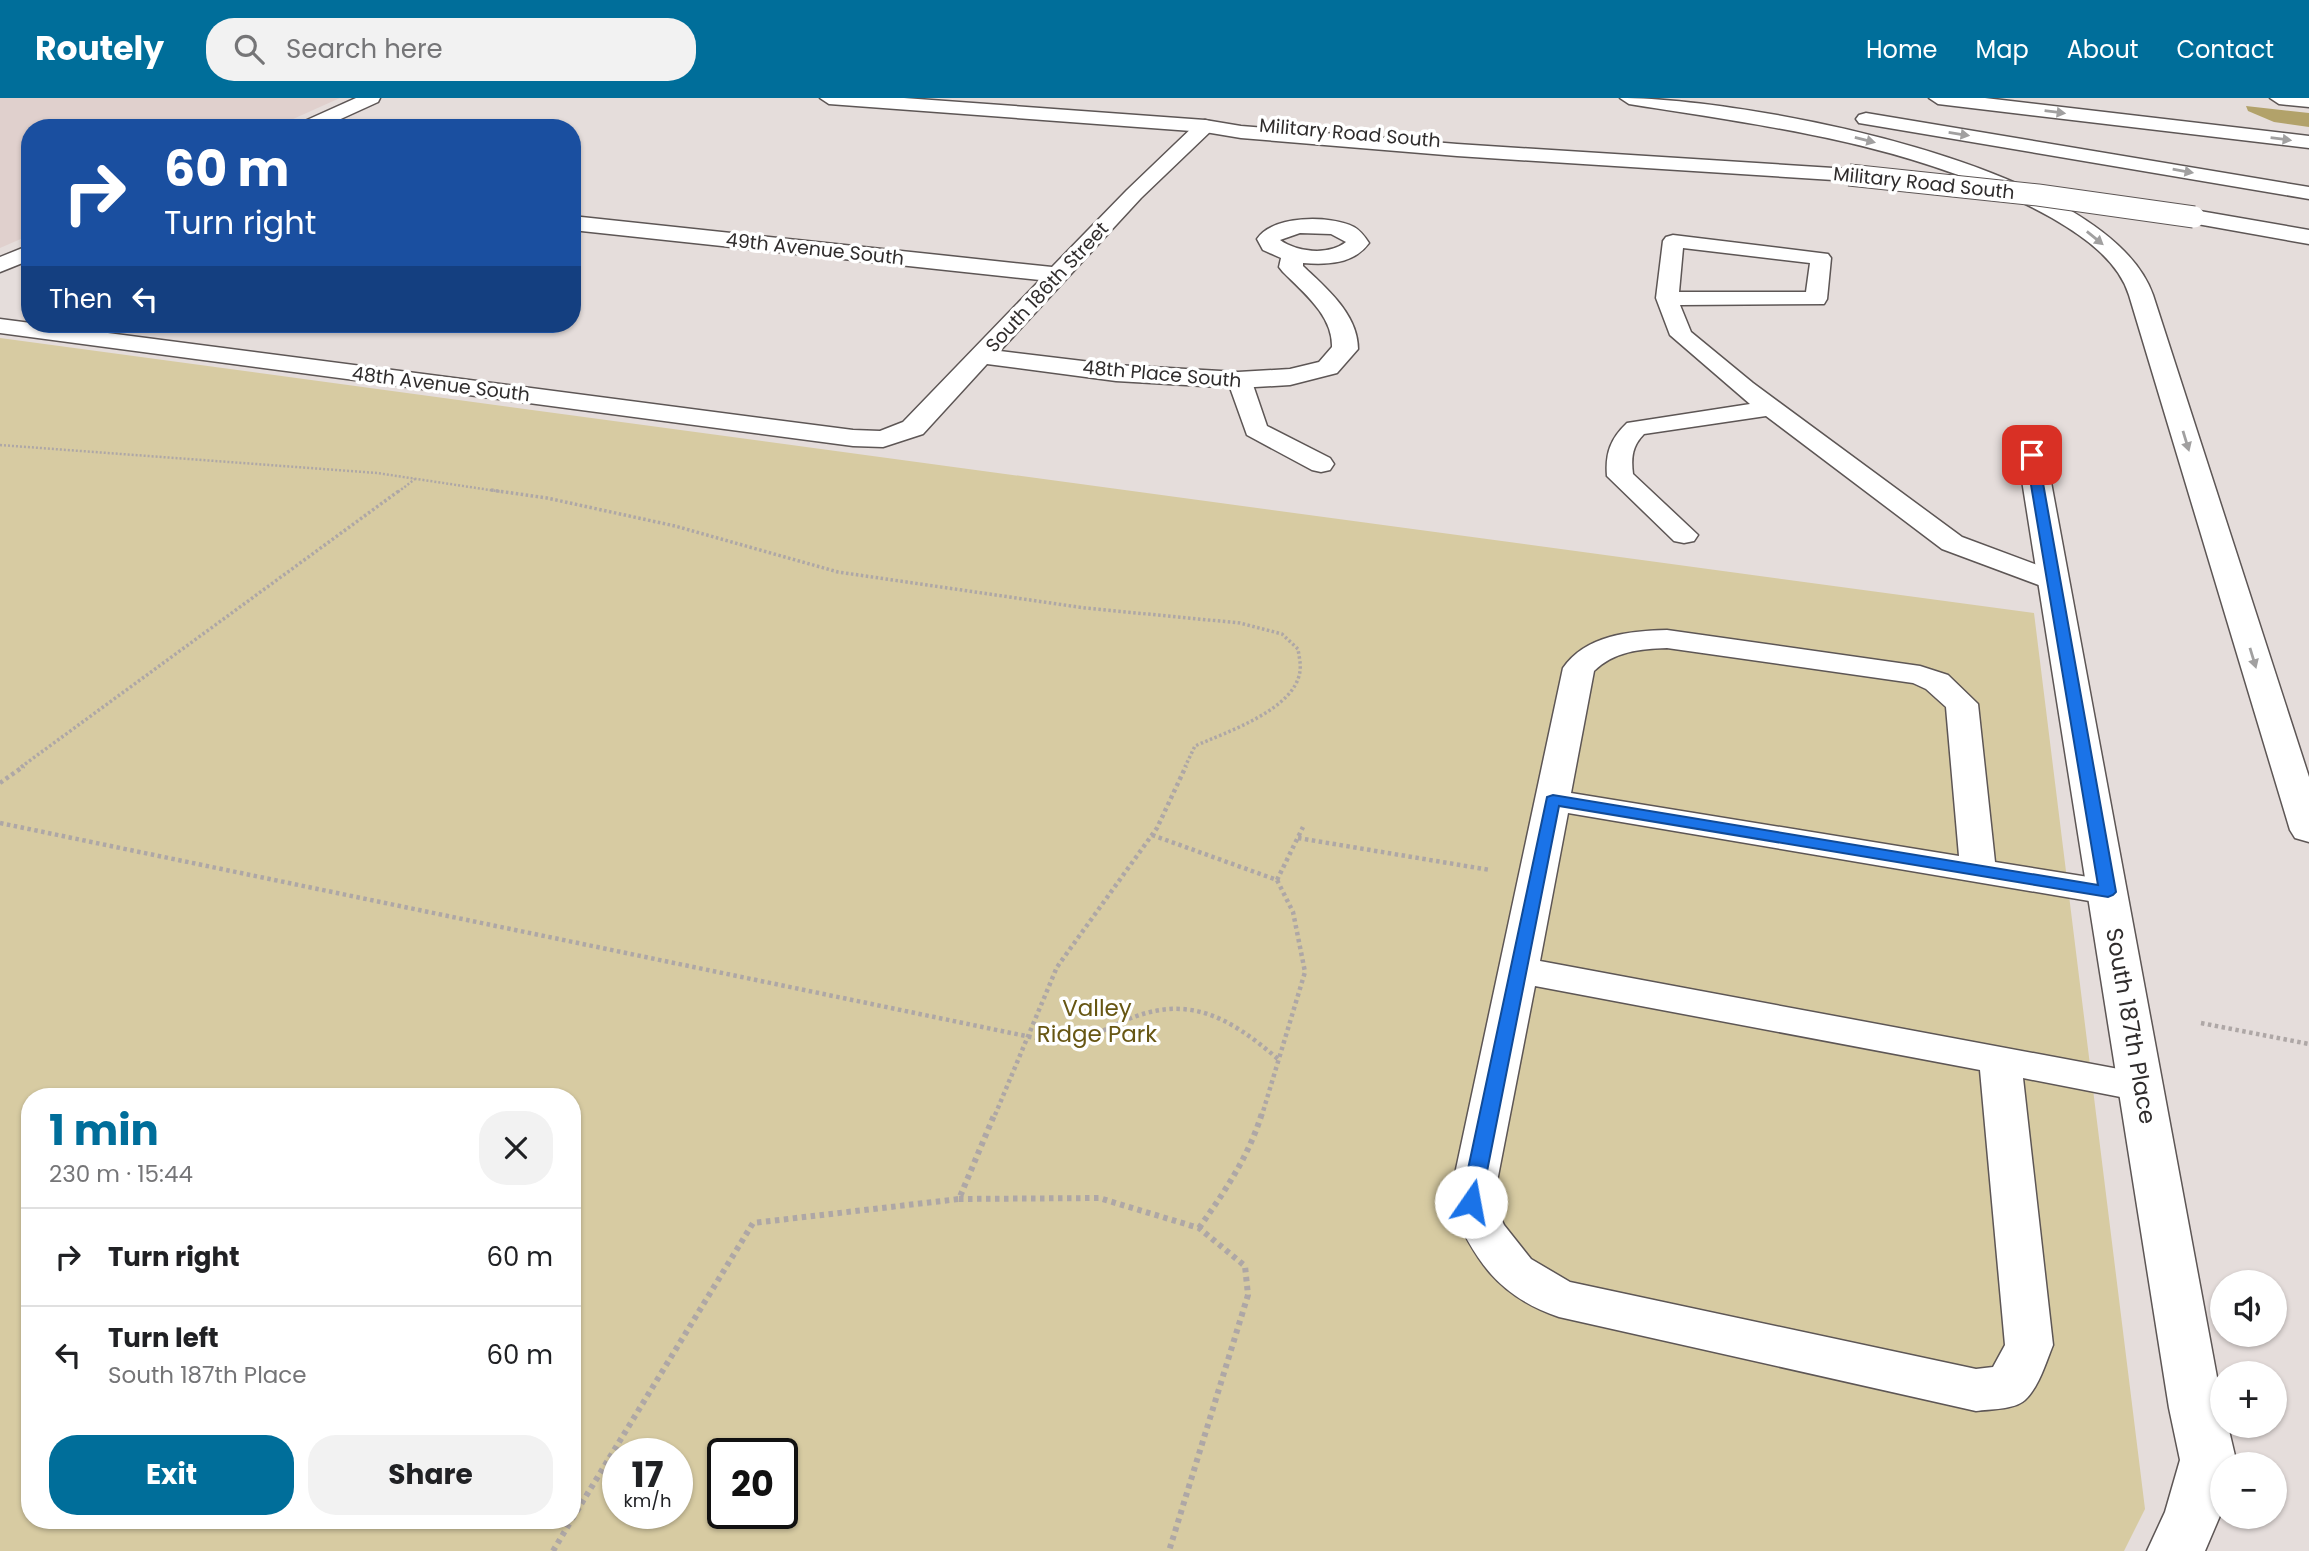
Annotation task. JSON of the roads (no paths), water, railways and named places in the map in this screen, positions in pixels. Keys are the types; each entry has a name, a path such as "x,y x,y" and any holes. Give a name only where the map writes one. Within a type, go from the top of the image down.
{"main road":[{"path":"325,119 371,98"},
{"name":"Military Road South","path":"829,98 1205,126 1241,132 1849,176 2038,195 2194,217 2309,237"},
{"path":"1629,98 1814,128 1892,147 1996,180 2061,213 2099,239 2133,277 2148,316 2287,769 2309,830"},
{"path":"1697,98 1903,124 2309,192"},
{"path":"1938,98 2309,142"},
{"path":"2279,98 2309,102"},
{"name":"South 186th Street","path":"883,439 912,428 1134,194 1205,126"},
{"name":"49th Avenue South","path":"581,224 1058,275"},
{"name":"48th Place South","path":"982,356 1175,378 1240,382 1278,380 1315,373 1337,363 1345,349 1342,323 1291,267 1293,255"},
{"path":"0,265 21,256"},
{"name":"48th Avenue South","path":"0,326 21,329"},
{"name":"48th Avenue South","path":"53,333 853,438 883,439"},
{"name":"South 187th Place","path":"2032,455 2196,1408 2208,1460 2193,1514 2176,1551"}],"lane":[{"path":"1667,298 1816,299 1821,258 1673,241 1667,298 1681,335 1771,408 1952,543 2054,581"},
{"path":"1240,382 1256,430 1321,464"},
{"path":"1684,535 1620,476 1617,454 1624,439 1636,428 1771,408"},
{"path":"1978,870 1962,704 1937,682 1920,675 1667,639 1634,640 1607,647 1591,656 1579,668 1471,1202 1486,1235 1515,1272 1559,1298 1976,1390 2007,1386 2020,1367 2029,1345 2000,1060"},
{"path":"1553,800 2108,892"},
{"path":"1519,970 2141,1086"}],"park label":[{"name":"Valley Ridge Park","path":"1097,1021"}]}
